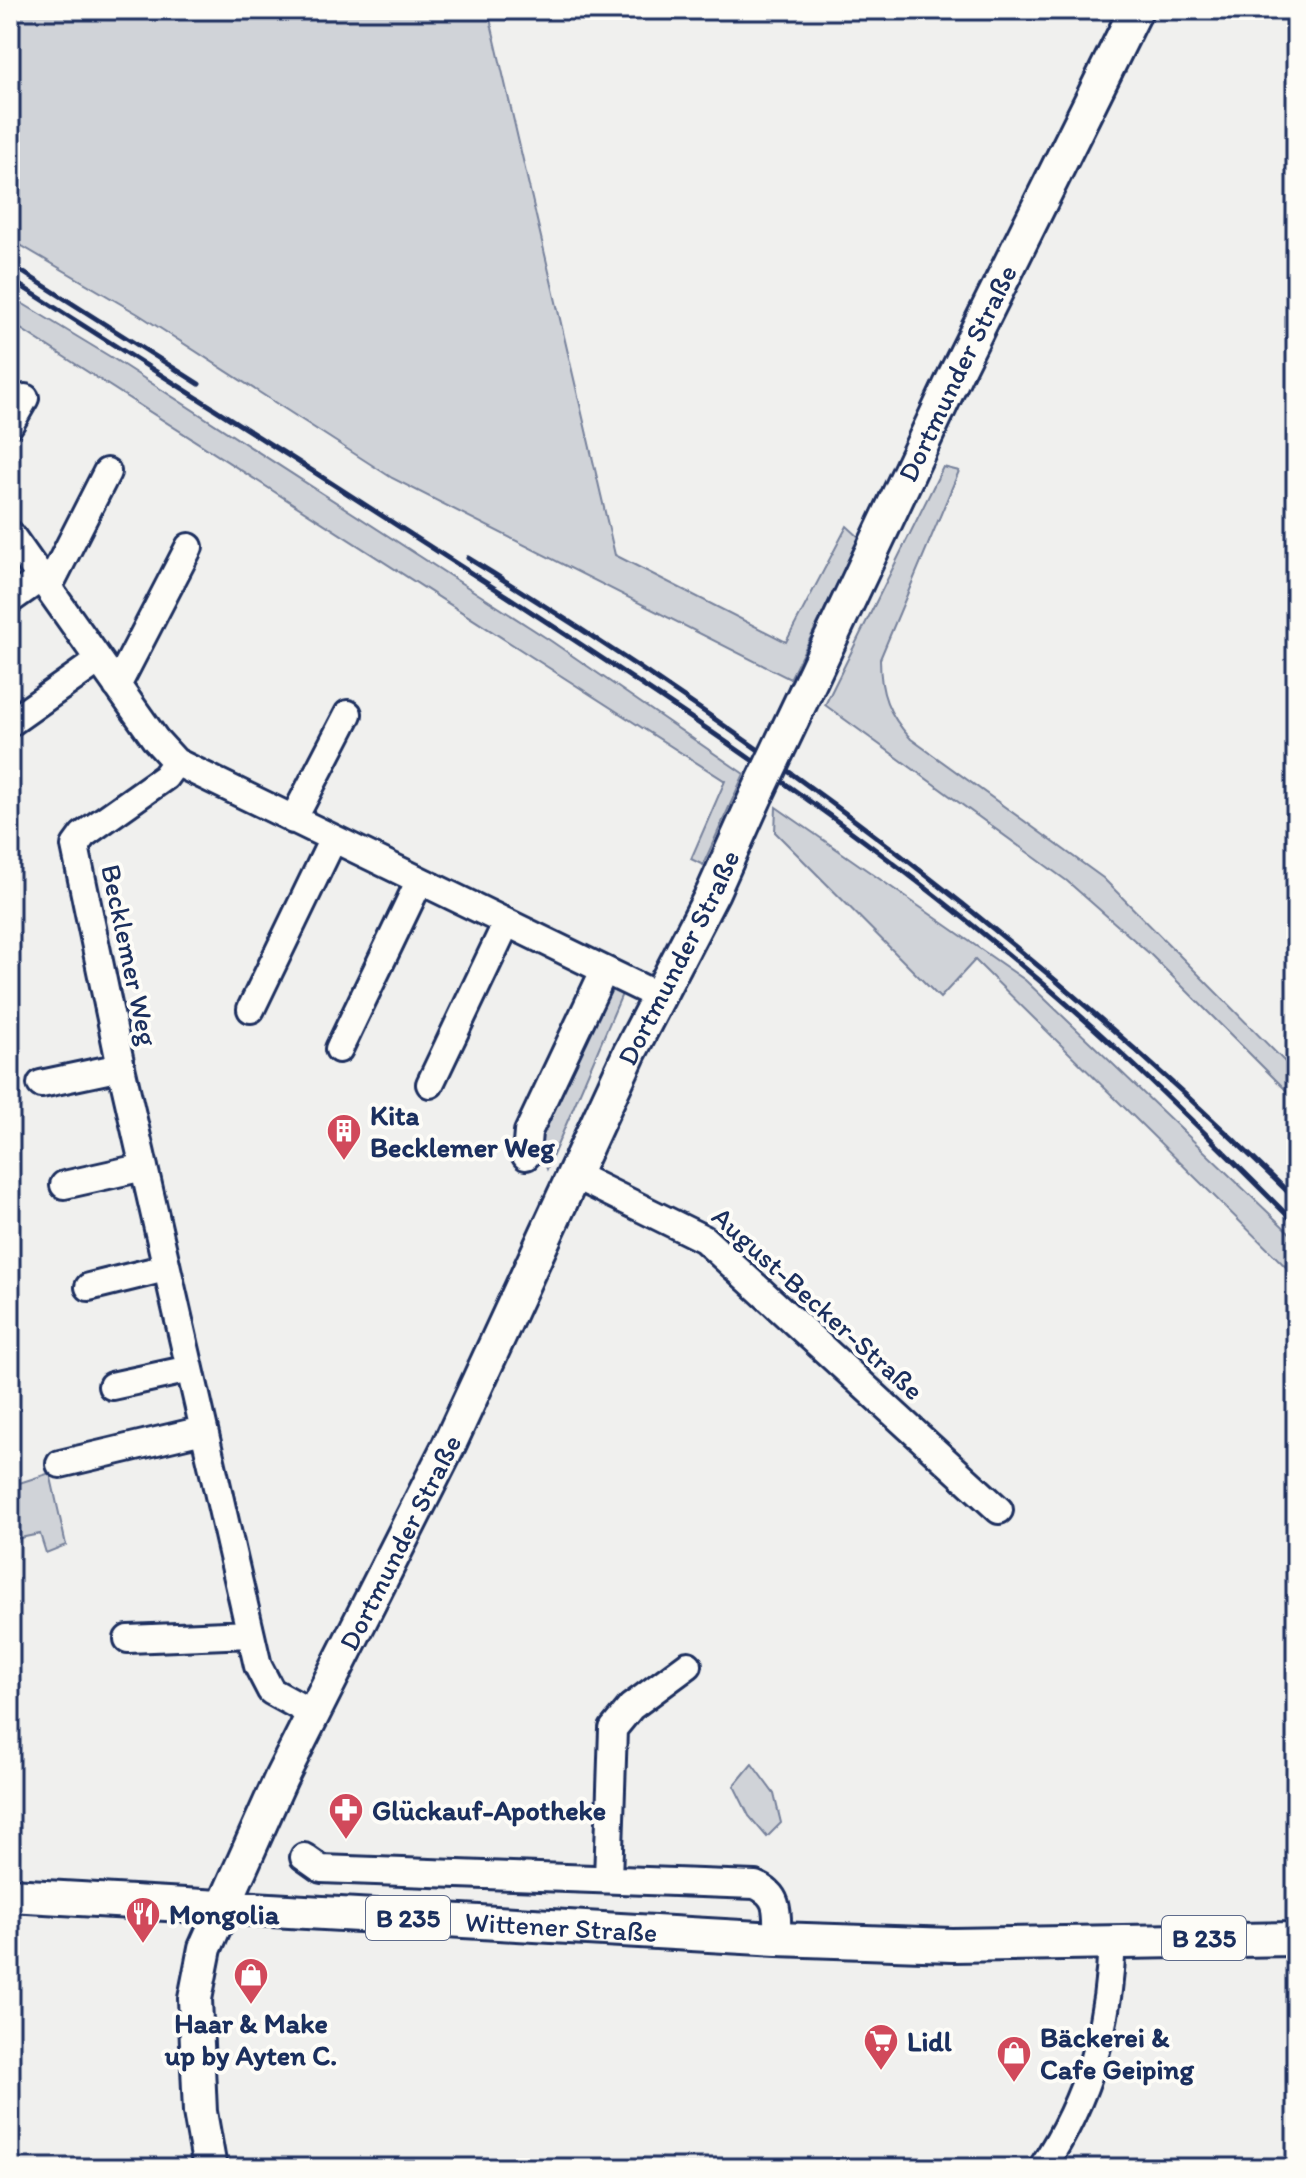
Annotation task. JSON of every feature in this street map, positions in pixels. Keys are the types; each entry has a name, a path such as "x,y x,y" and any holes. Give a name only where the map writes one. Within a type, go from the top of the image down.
{"main road":[{"name":"Dortmunder Straße","path":"210,2168 200,2112 195,1999 205,1948 240,1866 449,1445 658,996 713,892 961,363 1137,13"},
{"name":"Wittener Straße","path":"10,1895 777,1939 952,1945 1296,1939"}],"street":[{"path":"10,424 25,398"},
{"path":"10,600 45,583 107,472"},
{"path":"10,534 155,739 176,762 332,841 658,996"},
{"path":"117,686 189,547"},
{"path":"10,723 99,660"},
{"path":"293,820 348,714"},
{"name":"Becklemer Weg","path":"176,762 165,777 83,835 75,846 121,1067 258,1666 271,1691 313,1714"},
{"path":"251,1009 332,841"},
{"path":"339,1049 419,882"},
{"path":"430,1084 506,924"},
{"path":"526,1156 528,1132 604,971"},
{"name":"Becklemer Weg","path":"41,1084 121,1067"},
{"path":"64,1185 144,1167"},
{"name":"August-Becker-Straße","path":"574,1175 704,1239 999,1510"},
{"path":"89,1287 166,1268"},
{"path":"112,1386 190,1369"},
{"path":"60,1464 203,1430"},
{"path":"128,1639 250,1634"},
{"path":"608,1879 613,1729 631,1707 688,1665"},
{"name":"Wittener Straße","path":"304,1857 321,1869 755,1885 768,1890 776,1903 777,1939"},
{"path":"1042,2168 1083,2096 1111,1984 1112,1940"}],"shaded area":[{"path":"10,10 488,10 615,555 786,642 847,526 860,538 790,679 392,478 138,314 10,239"},
{"path":"10,296 114,359 551,641 744,774 703,865 691,859 725,781 10,322"},
{"path":"943,467 959,471 880,659 884,693 896,721 911,739 1103,878 1296,1073 1296,1100 1150,954 1067,881 825,705"},
{"path":"776,807 1025,980 1296,1239 1296,1277 975,960 940,998 775,832"},
{"path":"608,988 622,994 547,1169 536,1139"},
{"path":"50,1473 66,1545 46,1553 40,1534 10,1540 10,1486"},
{"path":"752,1764 774,1794 781,1823 767,1837 749,1816 734,1786"}],"railway":[{"path":"10,264 199,384"},
{"path":"10,279 543,619 825,812 961,916 1062,1000 1164,1094 1296,1224"},
{"path":"468,558 689,701 901,855 1103,1021 1296,1200"}],"place":[{"name":"Kita Becklemer Weg","path":"344,1162"},
{"name":"Glückauf-Apotheke","path":"346,1841"},
{"name":"Mongolia","path":"143,1945"},
{"name":"Haar & Make up by Ayten C.","path":"251,2006"},
{"name":"Lidl","path":"881,2072"},
{"name":"Bäckerei & Cafe Geiping","path":"1014,2084"}]}
